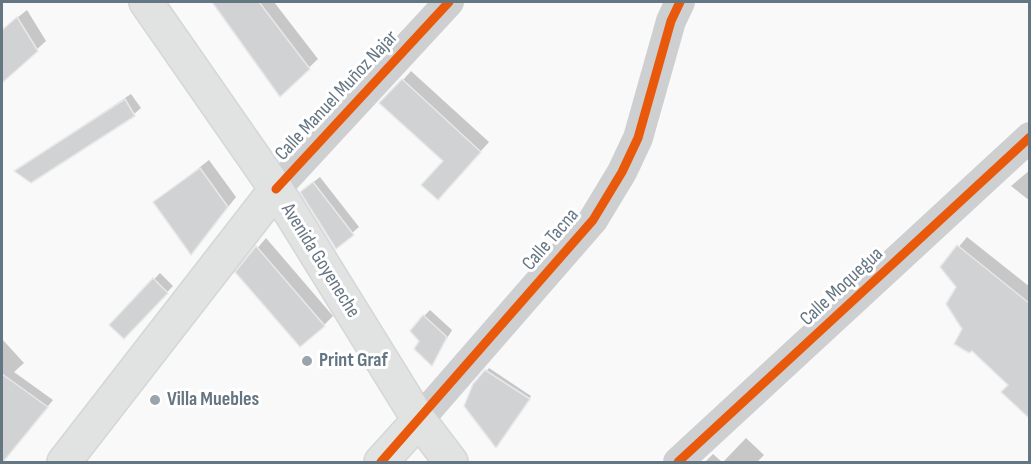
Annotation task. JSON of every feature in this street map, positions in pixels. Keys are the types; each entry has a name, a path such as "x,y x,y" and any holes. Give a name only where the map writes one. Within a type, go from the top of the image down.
{"main road":[{"name":"Avenida Goyeneche","path":"146,2 276,189 418,420 451,462"},
{"name":"Calle Manuel Muñoz Najar","path":"64,462 276,189"},
{"name":"Calle Tacna","path":"381,462 418,420"}],"street":[{"name":"Calle Manuel Muñoz Najar","path":"276,189 449,2"},
{"name":"Calle Tacna","path":"418,420 593,220 622,172 638,138 671,21 680,2"},
{"name":"Calle Moquegua","path":"678,462 1029,137"}],"building":[{"path":"212,2 259,2 310,69 280,97"},
{"path":"17,17 38,51 2,83 2,30"},
{"path":"402,79 481,152 438,200 421,185 443,161 379,103"},
{"path":"125,99 135,116 31,183 14,171"},
{"path":"200,168 228,207 191,255 153,202"},
{"path":"313,182 354,235 336,249 300,192"},
{"path":"957,245 1029,303 1029,418 1001,392 1008,385 972,351 969,353 954,344 962,329 946,304 956,287 940,267"},
{"path":"256,246 325,326 300,347 235,272"},
{"path":"153,278 168,293 124,339 109,325"},
{"path":"423,315 447,337 432,366 414,349 419,341 410,331"},
{"path":"485,370 530,399 496,448 464,406 473,384"},
{"path":"2,374 48,407 3,462 2,462"}],"cycle path":[{"path":"276,189 449,2"},
{"path":"381,462 593,220 622,172 638,138 671,21 680,2"},
{"path":"678,462 1030,137"}],"place":[{"name":"Print Graf","path":"307,361"},
{"name":"Villa Muebles","path":"155,400"}]}
